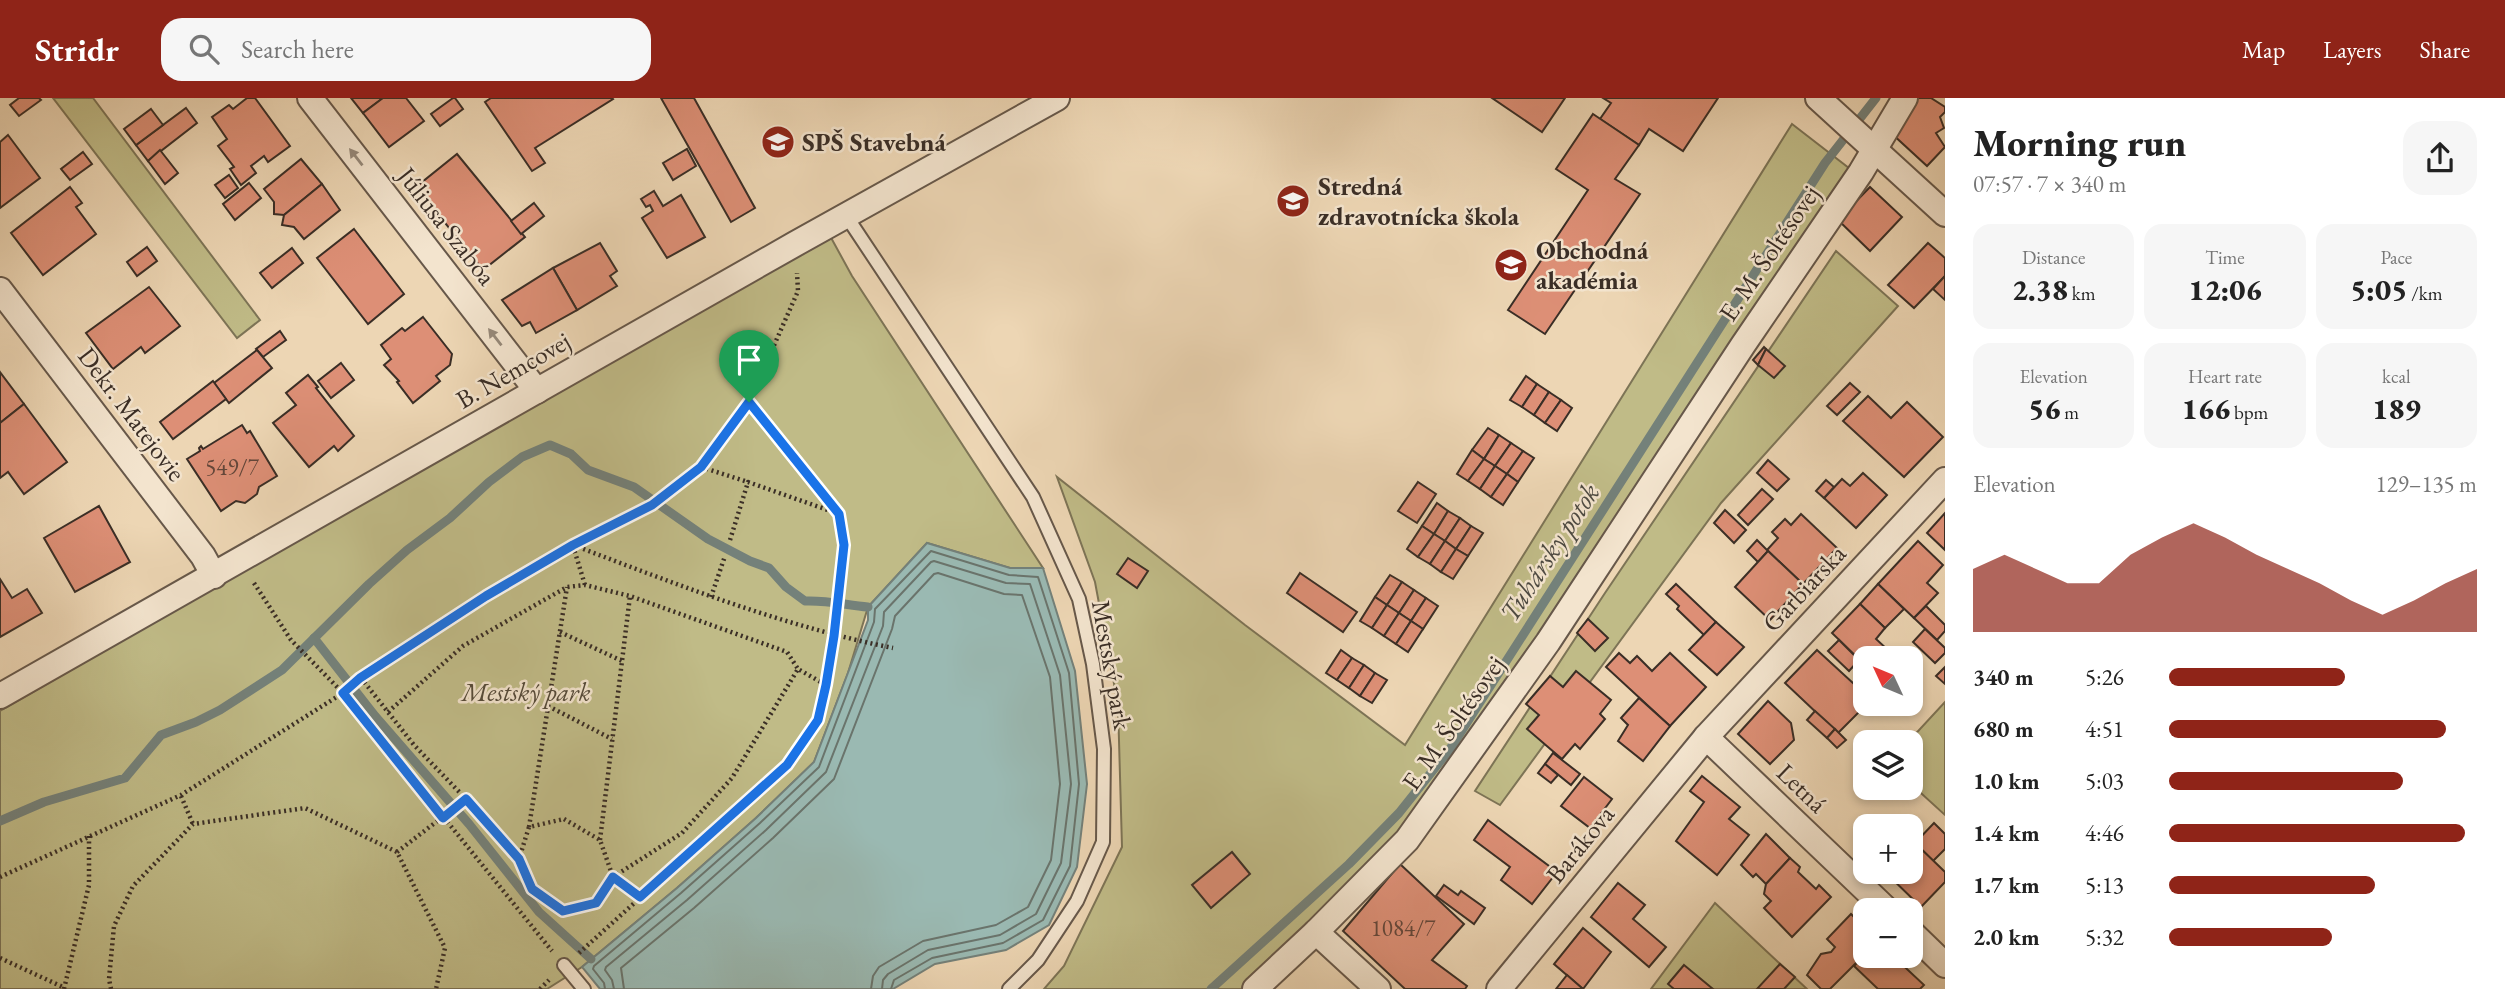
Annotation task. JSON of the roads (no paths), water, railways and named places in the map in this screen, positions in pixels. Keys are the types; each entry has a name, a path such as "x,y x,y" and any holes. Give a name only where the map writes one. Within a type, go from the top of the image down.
{"street":[{"name":"Júliusa Szabóa","path":"310,98 537,391"},
{"name":"B. Nemcovej","path":"0,696 1056,98"},
{"name":"E. M. Šoltésovej","path":"1255,989 1407,840 1548,642 1905,98"},
{"path":"1824,103 1945,214"},
{"name":"Dekr. Matejovie","path":"0,290 203,556 214,576"},
{"name":"Garbiarska","path":"1706,737 1945,480"},
{"name":"Letná","path":"1706,737 1874,898"},
{"name":"Barákova","path":"1499,989 1706,737"},
{"path":"1316,932 1378,989"},
{"path":"1923,944 1945,965"}],"lane":[{"name":"Mestský park","path":"847,217 1033,497 1079,599 1093,664 1104,749 1102,842 1077,901 1038,960 1009,989"},
{"path":"564,965 584,989"}],"water":[{"path":"927,543 1010,568 1043,568 1075,671 1087,784 1077,867 1049,925 1006,950 935,964 893,989 600,989 582,967 677,888 814,762 868,620 868,607"}],"waterway":[{"name":"Tuhársky potok","path":"1211,989 1349,864 1399,813 1450,749 1825,163 1876,98"},
{"path":"0,821 44,802 125,778 161,735 220,710 282,670 407,550 450,518 489,482 522,457 550,445 571,454 588,470 634,487 708,539 769,568 786,587 805,601 868,607"},
{"path":"314,638 375,716 469,824 539,912 591,959"}],"place":[{"name":"SPŠ Stavebná","path":"778,142"},
{"name":"Stredná zdravotnícka škola","path":"1293,201"},
{"name":"Obchodná akadémia","path":"1511,265"}]}
